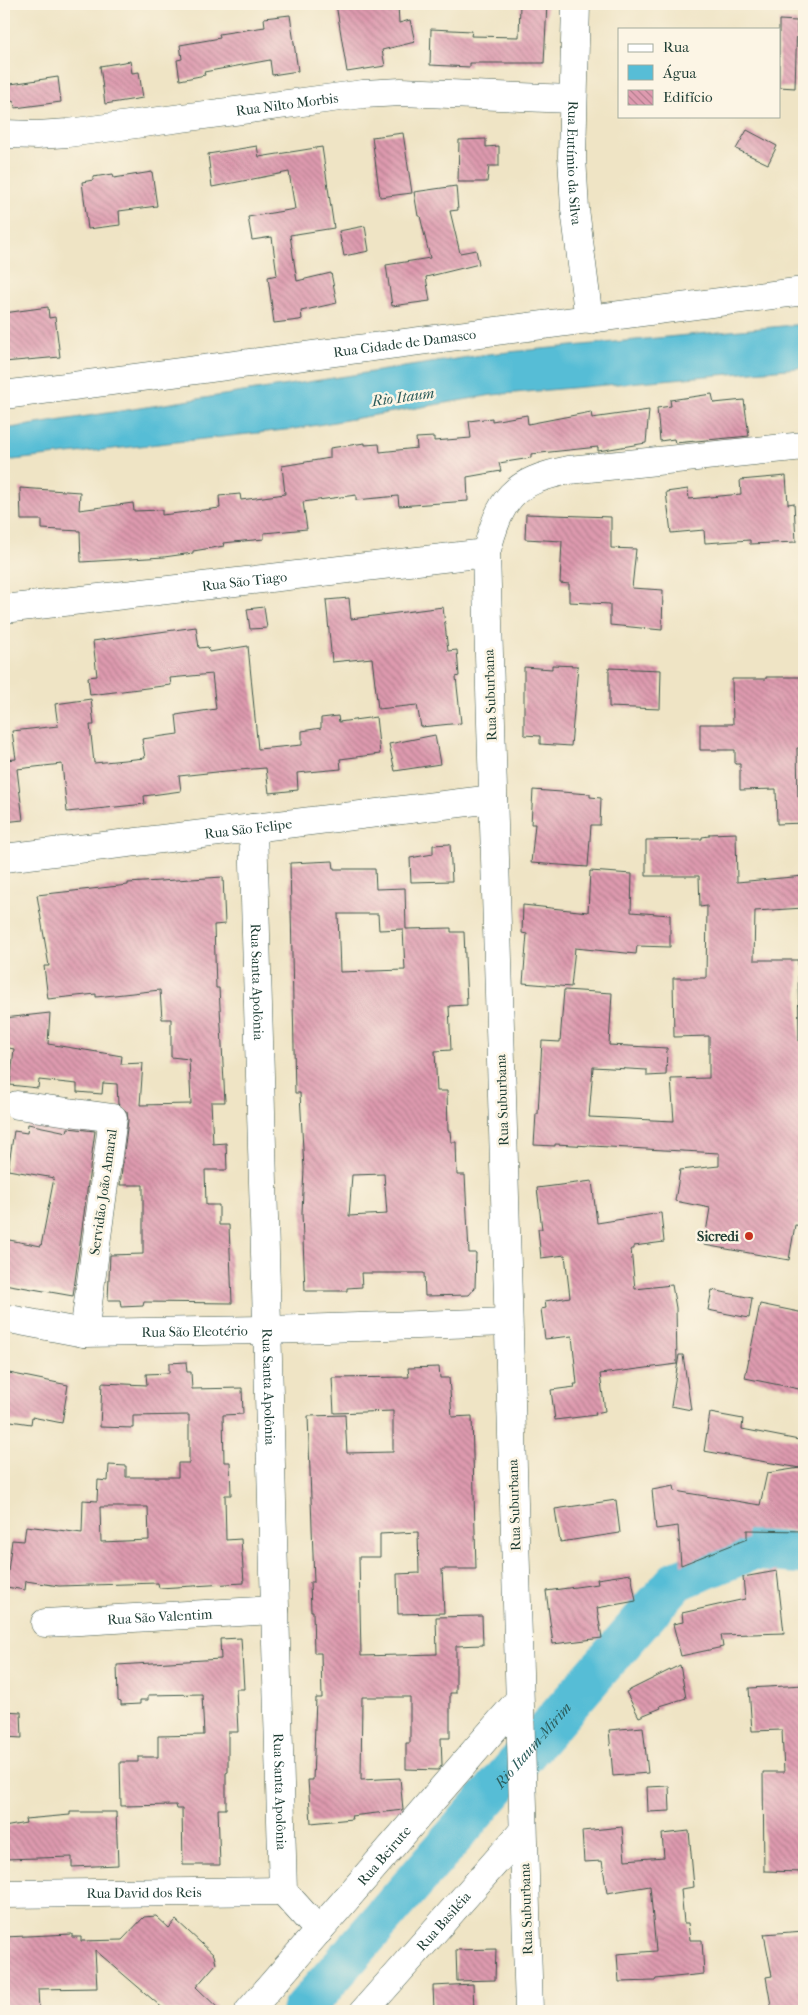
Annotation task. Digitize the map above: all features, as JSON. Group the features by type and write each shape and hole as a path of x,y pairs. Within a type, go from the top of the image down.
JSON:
{"street":[{"name":"Rua Eutímio da Silva","path":"576,4 571,99 574,209 589,320"},
{"name":"Rua Nilto Morbis","path":"4,134 37,135 68,133 363,94 401,92 571,99"},
{"name":"Rua Cidade de Damasco","path":"4,395 804,291"},
{"name":"Rua Suburbana","path":"529,2011 486,552 495,519 503,503 530,481 547,475 569,470 804,446"},
{"name":"Rua São Tiago","path":"4,609 486,552"},
{"name":"Rua São Felipe","path":"4,858 493,799"},
{"name":"Rua Santa Apolônia","path":"253,828 283,1891"},
{"name":"Servidão João Amaral","path":"16,1105 113,1118 84,1333"},
{"name":"Rua São Eleotério","path":"4,1318 84,1333 268,1330 508,1322"},
{"name":"Rua São Valentim","path":"45,1623 275,1610"},
{"name":"Rua Beirute","path":"249,2011 519,1700"},
{"name":"Rua Basiléia","path":"364,2011 523,1827"},
{"name":"Rua David dos Reis","path":"4,1894 283,1891"},
{"path":"283,1891 319,1931"}],"water":[{"name":"Rio Itaum","path":"804,324 804,366 798,368 492,395 294,429 4,461 4,429 488,354"}],"building":[{"path":"336,4 398,4 399,23 410,20 415,42 382,50 385,66 347,72"},
{"path":"520,4 547,4 544,63 470,63 470,67 430,65 431,29 472,31 471,36 519,37"},
{"path":"290,15 298,71 272,75 270,60 204,72 205,75 180,80 177,60 182,59 180,45 220,38 219,34 265,27 264,18"},
{"path":"779,20 797,21 795,88 780,87"},
{"path":"130,61 132,73 139,72 143,98 105,104 100,66"},
{"path":"58,77 61,102 15,108 14,102 4,98 4,85"},
{"path":"747,130 777,146 768,164 736,149"},
{"path":"403,133 412,193 380,197 372,137"},
{"path":"486,139 486,147 499,146 499,166 489,166 487,182 458,182 459,140"},
{"path":"257,146 259,157 322,147 334,228 290,235 297,281 331,273 337,303 301,311 302,319 299,320 274,323 268,277 277,275 272,237 252,240 248,217 295,209 289,172 212,187 208,154"},
{"path":"152,172 157,206 119,211 120,225 88,229 82,182 93,180 93,177 113,174 114,178"},
{"path":"456,186 458,210 450,211 460,253 476,250 479,264 426,277 430,301 392,306 386,265 430,258 420,216 418,216 414,192"},
{"path":"365,226 369,251 344,256 339,231"},
{"path":"48,307 49,318 55,317 60,357 4,362 4,313"},
{"path":"712,394 714,403 744,400 749,436 675,443 674,439 660,441 657,408 671,406 670,400"},
{"path":"649,410 646,443 598,451 598,447 531,454 531,458 499,463 501,471 467,477 468,501 399,506 398,496 356,500 356,495 303,502 307,529 264,533 264,539 223,543 224,546 193,551 193,553 164,557 81,562 80,531 42,529 42,520 21,520 20,488 80,492 79,510 133,503 134,511 162,510 162,515 220,508 219,496 240,494 241,500 285,494 282,466 330,458 330,448 365,443 365,445 379,444 380,452 417,448 416,438 434,437 434,441 471,438 469,421 492,418 492,421 527,415 528,424 591,412 592,418"},
{"path":"786,476 788,504 794,503 796,542 750,544 750,540 705,543 704,530 671,533 666,492 688,489 689,499 741,494 740,480"},
{"path":"526,514 611,517 611,548 636,549 632,588 663,590 662,630 610,625 610,604 569,602 569,584 560,583 562,541 525,539"},
{"path":"349,598 351,619 443,607 448,651 457,650 459,676 456,677 461,723 421,727 417,705 378,709 372,658 332,662 326,600"},
{"path":"264,607 267,628 250,629 247,609"},
{"path":"196,627 199,648 208,647 209,652 248,646 258,749 302,745 302,731 321,728 321,718 338,716 339,722 376,717 380,754 340,759 341,769 297,773 298,790 269,793 266,768 226,771 179,776 181,791 144,796 145,804 67,812 62,764 17,769 23,820 4,822 4,760 16,759 12,731 58,726 55,704 91,699 94,725 90,725 94,763 145,758 142,739 178,734 176,715 216,709 212,674 170,678 171,685 90,695 88,677 97,676 93,641"},
{"path":"552,665 578,666 571,746 540,744 540,736 524,735 524,667 552,669"},
{"path":"609,668 661,670 660,709 609,707"},
{"path":"766,677 801,677 802,748 797,748 798,797 804,796 804,823 777,824 776,789 740,790 740,764 735,764 735,750 700,750 700,724 733,724 732,679 766,679"},
{"path":"435,735 440,764 395,771 389,744"},
{"path":"533,790 590,794 590,797 601,798 600,825 591,825 588,867 531,863 535,824 531,824"},
{"path":"736,833 737,882 804,876 804,908 755,911 754,960 798,960 799,1041 804,1040 804,1175 799,1201 804,1202 804,1226 795,1225 789,1260 704,1245 710,1208 675,1201 680,1170 719,1166 719,1153 555,1144 555,1146 534,1145 536,1114 538,1114 542,1041 560,1042 564,990 612,993 609,1045 667,1048 666,1075 647,1076 647,1070 593,1067 589,1117 674,1121 671,1079 709,1078 709,1036 674,1037 673,978 706,978 707,906 700,907 699,876 646,876 646,840 702,839 702,837 709,836 709,834"},
{"path":"450,844 452,881 411,882 410,858 433,854 433,845"},
{"path":"333,861 334,869 375,869 376,889 405,888 406,929 451,928 451,932 464,932 467,1005 449,1006 451,1050 435,1051 437,1091 447,1091 448,1131 450,1131 451,1142 456,1142 457,1175 465,1175 469,1253 476,1253 475,1288 469,1295 425,1296 424,1273 361,1273 362,1287 347,1288 347,1291 305,1291 302,1213 304,1169 300,1093 295,1093 290,863","holes":["338,914 378,914 379,930 403,929 405,970 340,972","384,1174 387,1214 349,1216 352,1175"]},
{"path":"590,871 632,874 631,912 670,915 670,947 637,946 636,954 575,948 571,987 523,983 527,934 522,933 523,905 588,912"},
{"path":"223,877 225,924 214,925 216,988 219,988 225,1102 211,1102 213,1144 226,1143 227,1170 205,1170 206,1205 219,1205 219,1225 229,1225 232,1303 144,1302 143,1306 121,1307 120,1300 108,1300 110,1255 143,1254 143,1185 120,1185 128,1120 127,1112 118,1104 117,1084 103,1083 102,1094 77,1092 77,1084 39,1080 38,1088 10,1085 14,1049 4,1047 4,1018 50,1013 48,1044 122,1056 121,1064 143,1063 140,1105 191,1104 189,1059 171,1057 171,1019 162,1019 160,990 96,997 96,994 48,999 44,966 49,966 37,895 128,885 128,883"},
{"path":"28,1124 67,1132 68,1128 95,1131 73,1296 4,1284 4,1239 41,1246 54,1178 8,1170 14,1131 27,1133"},
{"path":"592,1181 597,1223 661,1213 664,1242 634,1246 634,1249 631,1249 635,1289 672,1285 676,1308 677,1364 600,1374 605,1411 595,1413 596,1415 555,1420 551,1390 575,1387 574,1384 577,1384 572,1336 545,1339 541,1309 546,1308 545,1301 570,1297 565,1255 541,1258 538,1229 542,1229 537,1188"},
{"path":"712,1290 752,1298 749,1318 708,1310"},
{"path":"760,1304 804,1313 804,1390 745,1378"},
{"path":"679,1355 683,1355 691,1410 671,1406"},
{"path":"186,1362 187,1372 191,1372 192,1389 242,1388 243,1414 223,1415 224,1462 230,1462 231,1495 225,1495 226,1540 241,1539 244,1583 159,1588 158,1583 59,1586 26,1581 25,1590 6,1587 12,1540 24,1541 26,1526 82,1533 83,1500 97,1501 98,1480 108,1481 109,1465 126,1466 126,1477 178,1477 178,1463 189,1463 189,1415 133,1416 133,1428 100,1427 102,1383 147,1385 146,1374 169,1373 169,1363","holes":["100,1507 148,1507 149,1540 101,1542"]},
{"path":"439,1367 440,1378 449,1378 452,1417 472,1416 476,1569 442,1569 444,1613 398,1614 397,1574 419,1573 418,1532 380,1534 380,1557 359,1557 361,1656 437,1654 436,1617 482,1616 483,1645 456,1646 456,1693 450,1693 450,1738 441,1738 442,1765 438,1770 406,1769 406,1743 410,1743 410,1697 362,1697 361,1780 400,1778 403,1810 351,1816 352,1819 311,1823 308,1780 313,1780 316,1698 322,1698 321,1653 314,1653 313,1611 311,1611 310,1582 314,1582 308,1416 345,1415 347,1453 393,1452 393,1411 334,1413 332,1378 409,1377 408,1368"},
{"path":"4,1372 68,1385 62,1423 32,1417 31,1424 4,1420"},
{"path":"710,1413 743,1419 742,1429 804,1441 804,1531 747,1530 747,1539 681,1565 678,1526 656,1529 652,1490 674,1486 675,1491 760,1505 767,1473 800,1468 704,1451"},
{"path":"616,1500 620,1533 560,1542 555,1509"},
{"path":"777,1571 784,1633 721,1635 723,1647 681,1656 673,1624 683,1622 682,1613 745,1599 743,1577"},
{"path":"631,1574 636,1601 597,1608 602,1638 553,1644 546,1591 598,1584 597,1579"},
{"path":"241,1638 244,1689 236,1689 238,1732 228,1732 226,1809 218,1809 220,1865 183,1865 182,1809 177,1809 176,1805 121,1806 120,1762 138,1762 138,1757 158,1757 158,1736 204,1735 202,1694 148,1695 148,1700 140,1700 140,1704 121,1705 121,1701 118,1700 117,1665 221,1659 220,1639"},
{"path":"680,1665 686,1698 660,1706 661,1708 639,1717 626,1692"},
{"path":"804,1685 804,1872 764,1871 763,1772 784,1772 782,1730 752,1731 749,1688"},
{"path":"4,1711 21,1712 22,1738 4,1737"},
{"path":"643,1727 648,1773 613,1776 609,1730"},
{"path":"669,1786 670,1811 648,1812 647,1787"},
{"path":"70,1812 116,1812 118,1865 72,1867 72,1857 4,1859 4,1827 26,1823 25,1819 70,1815"},
{"path":"622,1827 625,1860 664,1857 662,1834 689,1831 694,1887 681,1889 684,1923 688,1923 690,1940 702,1940 704,1974 656,1979 655,1981 619,1982 617,1954 656,1951 650,1886 607,1893 602,1861 584,1862 582,1831"},
{"path":"156,1916 169,1928 176,1920 214,1955 216,1964 196,1987 221,2011 166,2011 95,1950 97,1988 38,1989 39,2011 4,2011 4,1937 72,1934 72,1937 81,1937 81,1941 122,1940 144,1917"},
{"path":"804,1931 804,2010 772,2011 766,1977 772,1976 764,1934"},
{"path":"496,1949 495,1980 457,1981 456,1950"},
{"path":"473,1984 474,2011 434,2011 433,1986"}],"waterway":[{"name":"Rio Itaum-Mirim","path":"302,2011 676,1581 752,1550 804,1554"}],"place":[{"name":"Sicredi","path":"749,1236"}]}
